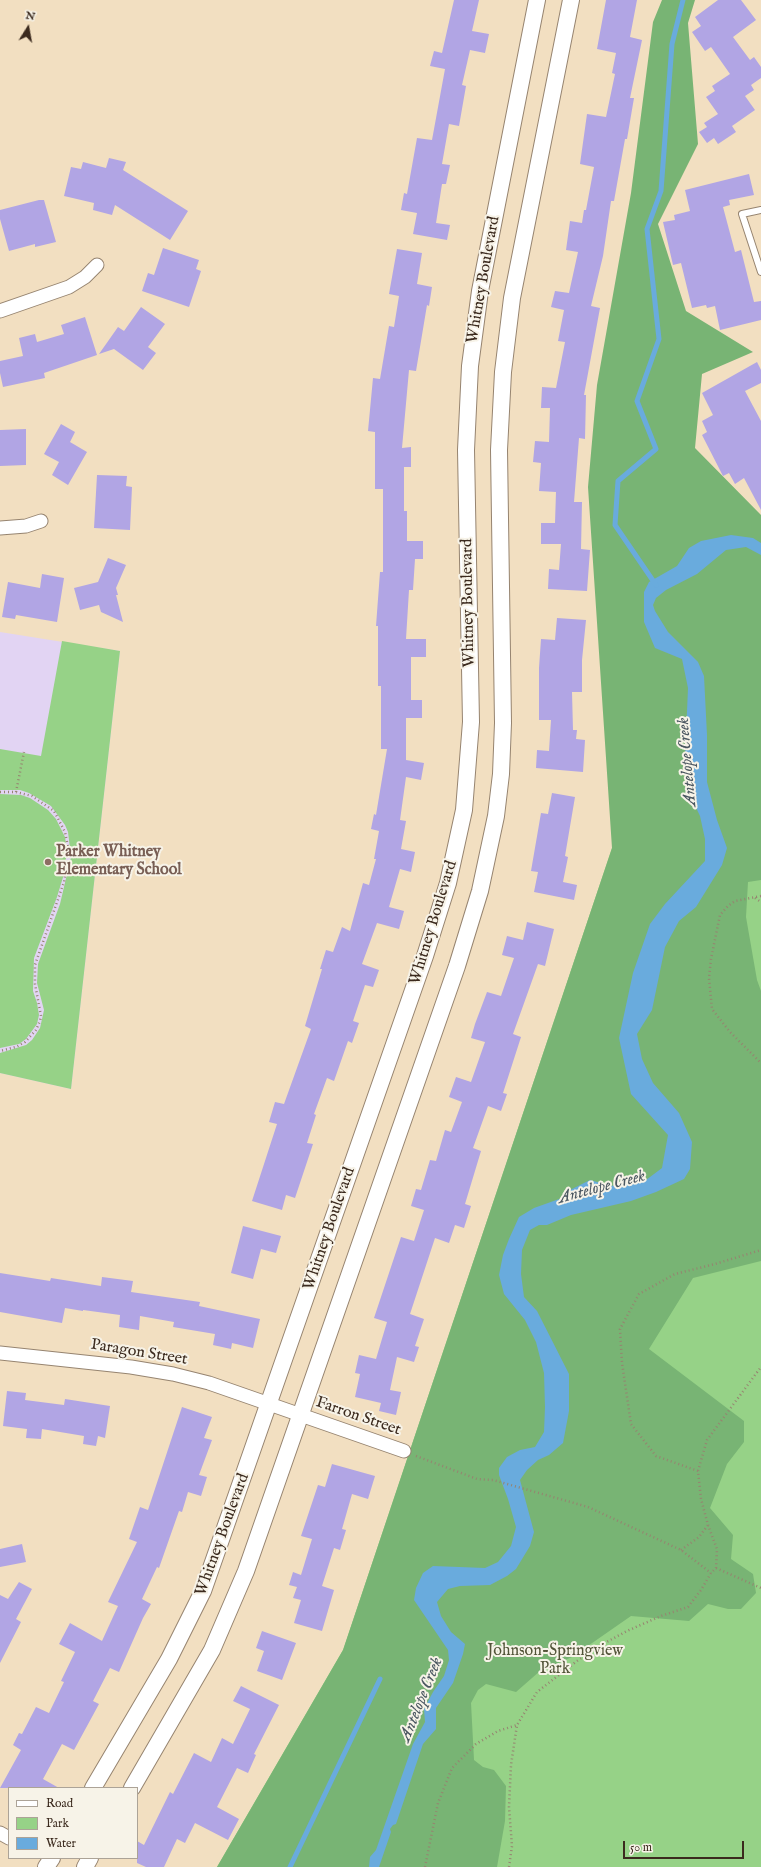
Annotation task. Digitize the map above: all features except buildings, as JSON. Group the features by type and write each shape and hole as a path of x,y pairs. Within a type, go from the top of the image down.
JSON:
{"street":[{"name":"Whitney Boulevard","path":"94,1787 165,1666 193,1613 215,1560 425,956 448,883 457,847 468,770 471,722 466,450 470,366 480,291 537,0"},
{"name":"Whitney Boulevard","path":"133,1787 200,1674 233,1605 301,1415 470,928 489,854 501,774 503,724 499,450 503,372 512,298 571,0"},
{"path":"0,311 69,287 86,277 97,265"},
{"path":"0,528 26,526 41,521"},
{"name":"Paragon Street","path":"0,1353 131,1367 173,1374 209,1383 301,1415"},
{"name":"Farron Street","path":"301,1415 404,1451"}],"lane":[{"path":"761,210 742,214 761,272"}],"path":[{"path":"16,792 24,752"},
{"path":"0,792 16,792 32,796 54,811 65,832 68,843 68,865 57,906 35,965 35,984 41,1016 40,1021 36,1030 25,1042 16,1047 0,1051"},
{"path":"761,896 735,901 720,915 711,959 709,978 712,1009 730,1032 761,1063"},
{"path":"755,898 761,902"},
{"path":"698,1471 656,1456 631,1424 622,1363 620,1329 639,1294 675,1274 716,1264 761,1250"},
{"path":"509,1867 512,1846 509,1807 511,1765 517,1725 537,1692 601,1645 648,1621 688,1607 702,1590 711,1573 716,1568 717,1549 708,1525 701,1499 698,1471 707,1440 761,1367"},
{"path":"404,1451 477,1479 493,1480 588,1507 681,1550 711,1573"},
{"path":"681,1550 699,1537 708,1525"},
{"path":"716,1568 761,1588"},
{"path":"425,1867 438,1803 452,1768 476,1744 498,1731 517,1725"}],"shaded area":[{"name":"Parker Whitney Elementary School","path":"0,632 120,651 71,1089 0,1073"}],"green space":[{"name":"Johnson-Springview Park","path":"662,0 695,0 688,23 698,144 658,224 686,311 753,352 702,374 695,448 761,515 761,880 748,882 746,917 757,980 761,991 761,1261 693,1278 649,1349 744,1421 744,1442 727,1464 710,1508 733,1535 731,1559 753,1574 756,1593 741,1609 728,1609 708,1604 689,1621 631,1616 572,1657 540,1671 516,1692 486,1684 478,1690 471,1703 474,1760 483,1767 494,1770 506,1786 505,1821 497,1867 217,1867 343,1650 612,848 588,487 597,385 631,193 653,22"},
{"name":"Johnson-Springview Park","path":"626,435 761,538 761,1867 217,1867 343,1650 612,848"},
{"path":"62,641 120,651 71,1089 0,1073 0,1053 26,1045 32,1040 40,1028 44,1010 37,983 38,964 60,904 71,857 68,832 65,825 51,806 29,793 20,790 0,790 0,749 41,756"},
{"path":"0,794 21,795 30,798 48,810 56,819 65,837 67,851 64,874 57,897 34,958 33,991 39,1015 37,1024 26,1039 19,1044 0,1048"}],"water":[{"name":"Antelope Creek","path":"731,535 753,538 761,543 761,555 746,547 726,550 697,574 666,590 656,598 653,605 668,632 698,662 704,676 707,735 707,782 717,820 727,848 722,865 696,907 679,921 665,947 652,1010 637,1034 642,1059 653,1083 679,1113 692,1142 690,1169 684,1179 656,1192 631,1201 571,1215 547,1225 539,1225 530,1230 522,1250 521,1274 524,1297 537,1311 569,1374 569,1411 563,1443 549,1455 538,1460 527,1470 520,1480 534,1532 530,1546 516,1569 507,1576 490,1585 460,1586 448,1589 437,1602 441,1616 451,1632 465,1644 463,1654 453,1683 436,1708 436,1729 423,1744 396,1824 390,1829 391,1832 379,1867 369,1867 370,1857 376,1850 413,1744 425,1722 424,1709 444,1676 449,1660 448,1650 414,1600 416,1588 423,1573 433,1566 485,1568 498,1562 511,1546 516,1527 499,1475 499,1468 507,1457 520,1450 535,1447 544,1432 544,1373 536,1342 525,1320 504,1294 499,1275 503,1255 509,1239 519,1217 534,1208 562,1198 572,1189 590,1180 611,1186 646,1180 662,1168 668,1135 631,1094 619,1038 633,973 650,924 665,904 705,861 705,839 700,816 687,789 685,758 688,688 682,659 655,648 644,622 644,592 649,582 677,566 689,548 701,541"}],"waterway":[{"path":"656,585 615,525 618,481 656,449 637,401 659,339 647,229 661,191 672,44 683,0"},
{"path":"290,1867 380,1679"}],"place":[{"name":"Parker Whitney Elementary School","path":"48,862"}]}
